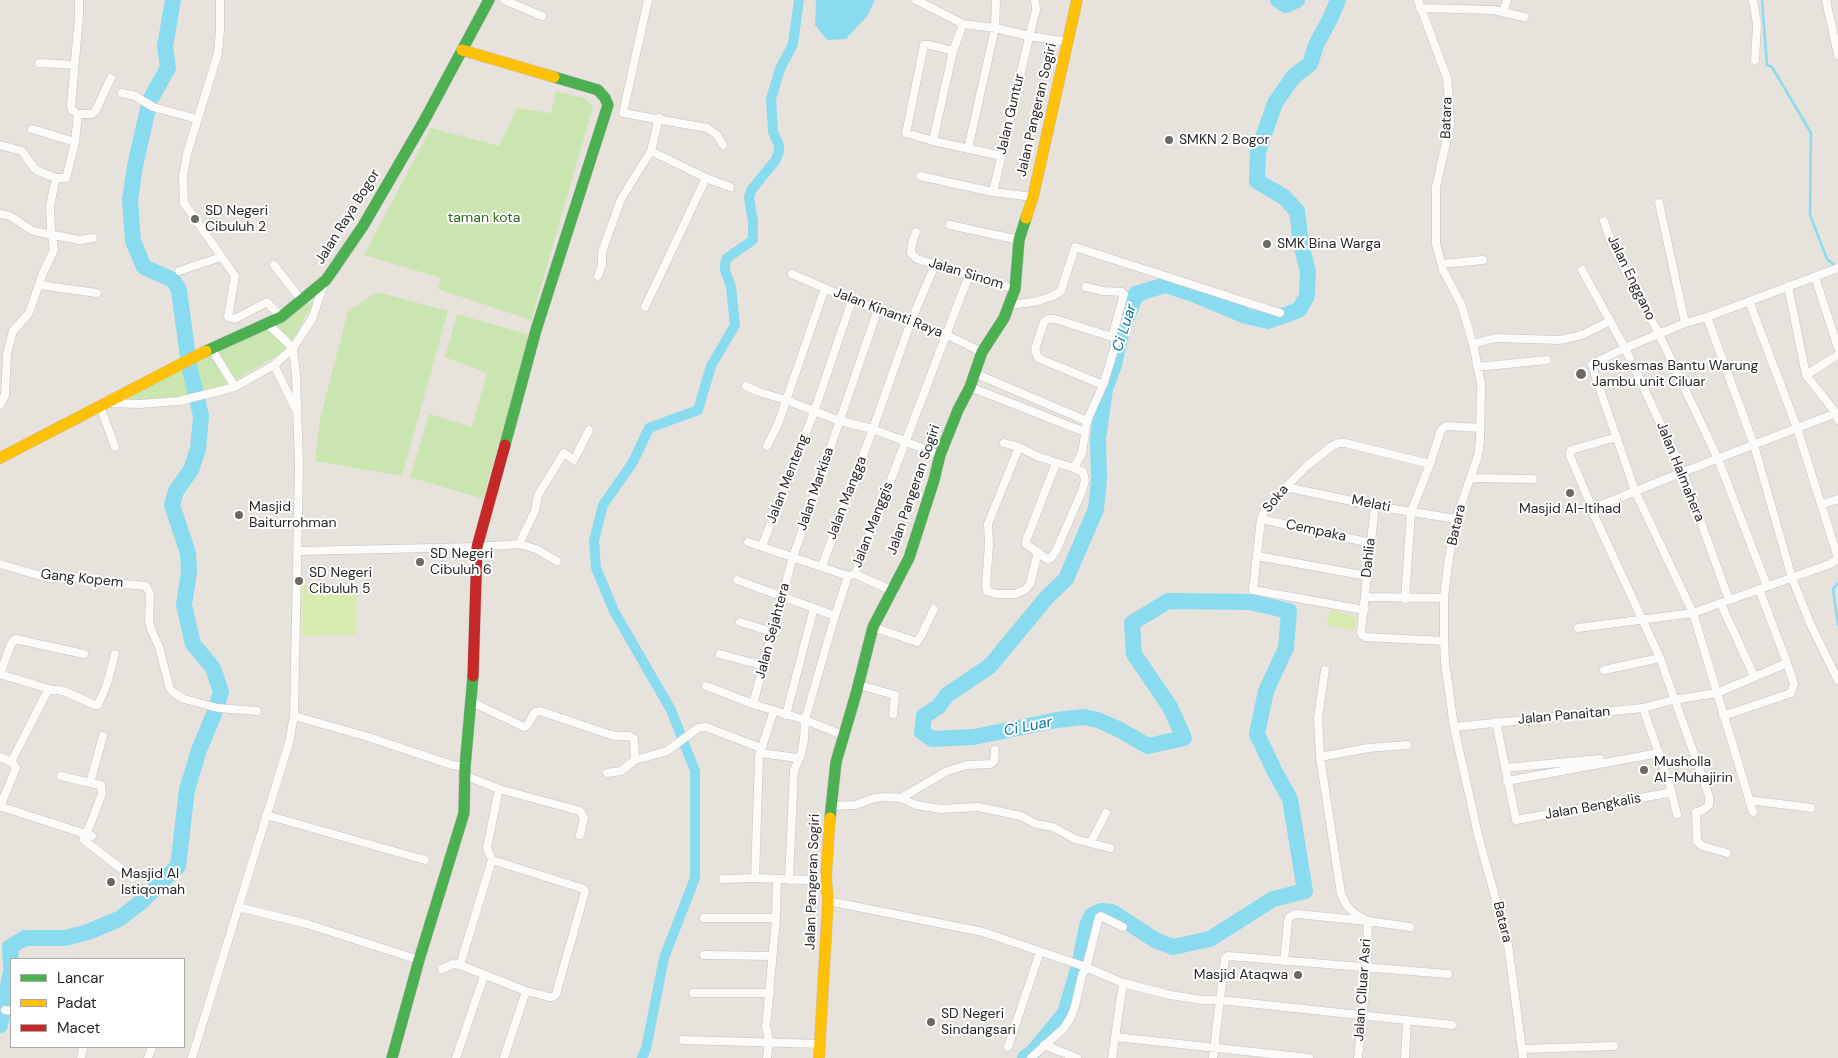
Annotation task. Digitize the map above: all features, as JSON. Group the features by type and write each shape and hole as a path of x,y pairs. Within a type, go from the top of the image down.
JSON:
{"main road":[{"name":"Jalan Raya Bogor","path":"0,458 208,350 281,317 326,280 362,226 424,121 489,0"},
{"name":"Jalan Pangeran Sogiri","path":"819,1058 828,901 826,877 833,780 843,734 859,685 873,627 912,551 940,455 970,386 982,352 1004,318 1015,289 1019,240 1032,197 1077,0"},
{"path":"392,1058 419,960 464,813 464,771 472,702 477,547 536,330 608,105 598,90 462,50"}],"street":[{"path":"79,0 72,110 78,114 92,114 95,112 110,78"},
{"path":"220,0 218,53 197,119 183,176 184,203 235,276 228,317 235,319 267,302 281,317"},
{"path":"504,0 542,16"},
{"path":"648,0 624,113 707,128 717,135 723,145"},
{"path":"916,0 963,24 1068,42"},
{"path":"968,148 994,28 996,0"},
{"name":"Jalan Guntur","path":"993,192 1036,10 1035,0"},
{"path":"1503,12 1507,0"},
{"path":"1754,0 1757,24 1755,60"},
{"path":"1826,0 1838,55"},
{"path":"1419,4 1493,10 1524,17"},
{"name":"Batara","path":"1419,4 1447,78 1450,125 1436,187 1436,244 1442,264 1461,304 1473,344 1481,384 1479,449 1456,519 1444,598 1444,641 1454,727 1478,839 1508,944 1523,1058"},
{"path":"933,141 952,51 963,24"},
{"path":"952,51 927,44 923,48 906,133 1002,156"},
{"path":"39,64 74,65"},
{"path":"122,93 150,105 197,119"},
{"path":"0,145 22,151 34,168 56,178 66,178 75,142 78,114"},
{"path":"598,276 602,265 602,252 621,199 652,152 659,118"},
{"path":"32,129 75,142"},
{"path":"652,152 706,178 730,187"},
{"path":"920,176 993,192 1032,197"},
{"path":"0,405 5,395 7,354 13,330 29,313 38,285 54,250 51,234 50,206 56,178"},
{"path":"645,307 706,178"},
{"path":"1659,203 1685,323"},
{"path":"0,214 10,216 33,231 79,240 93,238"},
{"name":"Jalan Enggano","path":"1604,221 1613,247 1659,334 1718,459 1767,586"},
{"path":"950,225 1019,240"},
{"name":"Jalan Sinom","path":"916,232 912,242 911,253 917,259 1015,289"},
{"path":"1009,305 1034,302 1053,296 1061,291 1075,247 1280,313"},
{"path":"179,271 221,257"},
{"path":"1442,264 1483,260"},
{"name":"Jalan Mangga","path":"822,566 911,321 935,264"},
{"path":"274,265 302,301"},
{"path":"1753,812 1693,613 1635,491 1592,364 1685,323 1836,269"},
{"name":"Jalan Halmahera","path":"1582,270 1625,348 1684,472 1729,600"},
{"name":"Jalan Kinanti Raya","path":"792,274 852,300 945,334 982,352"},
{"name":"Jalan Manggis","path":"790,880 794,770 804,739 805,720 836,616 851,575 906,442 945,334 969,275"},
{"path":"1815,277 1838,348"},
{"path":"115,447 103,404 179,401 234,387 274,366 293,348 312,319 326,280"},
{"path":"38,285 97,293"},
{"path":"1593,510 1635,491 1797,428 1837,417 1806,375 1788,286"},
{"path":"1086,287 1124,294 1112,337"},
{"path":"767,446 778,424 824,288"},
{"name":"Jalan Menteng","path":"762,546 814,412 852,300"},
{"path":"1578,628 1693,613 1830,564 1838,558 1797,428 1749,301"},
{"name":"Jalan Markisa","path":"793,557 878,309"},
{"path":"1706,317 1754,445 1792,578 1810,622 1838,680"},
{"path":"1074,468 1082,453 1087,421 1104,385 1116,341 1112,337 1055,319 1049,319 1044,322 1035,349 1038,358 1104,385"},
{"path":"1473,344 1494,338 1560,340 1582,335 1610,321"},
{"path":"192,1058 289,743 294,716 300,464 293,348 267,323"},
{"path":"208,350 234,387"},
{"path":"1806,375 1838,355"},
{"path":"1477,367 1548,360"},
{"path":"274,366 297,412"},
{"path":"974,374 1087,421"},
{"path":"746,386 840,421 873,429 940,455"},
{"path":"970,386 1085,432"},
{"path":"1405,599 1411,512 1442,428 1446,426 1480,428"},
{"path":"519,544 535,511 538,495 564,453 574,460 589,430"},
{"path":"1616,437 1571,450 1570,456 1594,515 1660,658 1709,796 1709,805 1703,810 1696,812 1697,841 1702,846 1727,853"},
{"path":"1004,443 1083,472 1085,480 1064,532 1051,558 1047,559 1026,544 1026,541 1056,463"},
{"name":"Soka","path":"1364,610 1253,590 1261,519 1264,512 1308,465 1332,446 1339,443 1430,464"},
{"path":"1019,447 988,524 987,591 996,594 1015,594 1025,590 1030,584 1038,552"},
{"path":"1471,478 1533,479"},
{"name":"Melati","path":"1286,487 1375,506 1456,519"},
{"path":"1821,505 1838,498"},
{"name":"Dahlia","path":"1375,506 1361,632 1365,637 1444,641"},
{"name":"Cempaka","path":"1261,519 1370,543"},
{"path":"748,542 851,575 893,591"},
{"path":"299,551 477,547 519,544 536,549 557,561"},
{"path":"1257,556 1367,576"},
{"name":"Jalan Sejahtera","path":"753,704 793,557"},
{"name":"Gang Kopem","path":"0,564 48,578 83,577 102,582 146,586 150,594 151,629 159,647 170,689 184,699 205,705 256,711"},
{"path":"737,580 836,616"},
{"path":"1724,716 1790,693 1794,684 1759,589"},
{"path":"1365,597 1444,598"},
{"path":"1721,604 1754,676"},
{"path":"786,715 814,608"},
{"path":"873,627 917,642 934,608"},
{"path":"740,622 772,632"},
{"path":"84,654 15,639 11,644 0,674 49,689 66,692 98,705 107,684 115,654"},
{"path":"720,654 764,666"},
{"path":"1604,670 1660,658"},
{"name":"Jalan Panaitan","path":"1454,727 1644,708 1674,700 1717,693 1787,663"},
{"path":"1325,670 1318,718 1320,757 1341,894 1343,900 1355,914 1368,922"},
{"path":"859,685 894,694 893,714"},
{"path":"706,686 843,734"},
{"path":"11,762 49,689"},
{"path":"472,702 524,727 527,726 535,712 540,711 615,736 629,736 634,739 635,760"},
{"path":"1644,708 1677,814"},
{"path":"755,878 760,751 774,710"},
{"path":"294,716 365,736 452,765 499,788 580,811 584,818 580,835"},
{"path":"1496,722 1507,781 1659,753"},
{"path":"607,773 621,771 635,760 667,752 698,728 706,727 760,751 798,758"},
{"path":"90,783 103,736"},
{"path":"1320,757 1368,748 1407,745"},
{"path":"901,798 947,771 967,765 992,764 995,750"},
{"path":"0,757 15,765 2,807 87,835"},
{"path":"1505,768 1613,758 1622,760"},
{"path":"61,776 101,785 102,794 84,840 133,878"},
{"name":"Jalan Bengkalis","path":"1507,781 1514,819 1518,820 1668,793 1671,790"},
{"path":"460,965 492,860 486,848 499,788"},
{"path":"832,806 855,805 875,798 901,798 916,805 941,809 978,807 1021,816 1036,824 1058,829 1075,839 1110,848"},
{"path":"1749,800 1811,808"},
{"path":"1091,842 1106,812"},
{"path":"266,815 425,860"},
{"path":"442,969 453,964 460,965 526,991 549,997 553,997 556,994 585,892 584,889 492,860"},
{"path":"723,879 790,880 826,877"},
{"path":"767,1058 769,1041 766,1027 776,918 777,879"},
{"path":"828,901 983,932 1062,959 1123,983 1170,995 1202,1000 1220,1000 1452,1025"},
{"path":"238,907 308,924 419,960"},
{"path":"1284,961 1289,917 1297,914 1410,928"},
{"path":"1031,1058 1064,1028 1071,1017 1083,967 1099,917 1101,916 1123,927"},
{"path":"704,918 776,918"},
{"name":"Jalan CIluar Asri","path":"1358,1058 1367,966 1368,922"},
{"path":"1008,1047 1040,952"},
{"path":"704,954 772,956"},
{"path":"1214,1058 1225,958 1228,956 1448,974"},
{"path":"456,1058 484,976"},
{"path":"1112,1058 1123,983"},
{"path":"504,1058 526,991"},
{"path":"693,993 770,993"},
{"path":"1405,1058 1407,1021"},
{"path":"1115,1037 1309,1058"},
{"path":"683,1040 769,1041 820,1044"},
{"path":"1044,1045 1077,1058"},
{"path":"1522,1049 1614,1046"}],"green space":[{"name":"taman kota","path":"556,91 584,98 593,107 531,320 438,289 441,278 364,255 431,128 499,146 517,108 551,113"},
{"path":"377,292 448,311 402,476 315,461 320,419 348,311"},
{"path":"314,301 288,349 223,387 168,400 111,402"},
{"path":"457,314 530,335 483,499 410,477 429,414 472,427 487,373 445,357"},
{"path":"355,584 356,635 302,636 302,585"},
{"path":"1330,610 1357,617 1354,631 1326,624"}],"water":[{"path":"816,0 875,0 868,15 846,39 827,40 815,25"}],"waterway":[{"path":"11,958 10,947 25,938 65,938 88,932 119,919 140,903 178,866 187,790 199,750 221,692 213,668 193,644 184,605 189,572 188,553 172,505 176,491 191,470 198,449 201,416 189,365 179,290 173,280 144,267 133,241 130,200 135,166 150,100 168,68 165,46 173,0"},
{"path":"642,1058 646,1049 664,958 695,878 695,771 671,710 614,611 596,568 594,541 603,505 633,462 649,428 698,410 711,366 735,325 731,287 725,270 725,264 727,258 753,240 753,222 749,197 752,189 775,161 779,152 779,145 773,132 771,99 780,69 793,44 799,0"},
{"name":"Ci Luar","path":"1278,0 1286,5 1297,0"},
{"name":"Ci Luar","path":"1025,1058 1033,1052 1065,1013 1079,966 1087,926 1092,915 1101,911 1112,912 1155,940 1173,947 1210,939 1273,899 1305,891 1290,799 1257,734 1266,691 1286,648 1289,611 1250,602 1168,601 1132,623 1134,654 1170,707 1184,738 1148,746 1118,729 1098,720 1084,717 1057,720 974,737 932,739 922,732 924,716 938,707 947,695 990,666 1047,597 1066,579 1096,509 1099,479 1098,439 1105,389 1114,365 1122,330 1136,294 1165,285 1196,295 1246,316 1268,321 1299,310 1307,296 1308,272 1301,244 1297,211 1284,197 1257,181 1258,152 1275,103 1294,76 1310,64 1316,45 1338,0"},
{"path":"1762,0 1767,65 1772,67 1811,133 1810,215 1827,259 1837,267"},
{"path":"1838,583 1833,589 1838,625"},
{"path":"0,1025 10,977"}],"traffic: fast":[{"path":"206,351 281,317 326,280 363,226 424,121 489,0"},
{"path":"505,445 536,330 608,105 598,90 554,77"},
{"path":"830,818 836,762 873,627 909,558 940,455 958,410 970,387 982,352 1004,318 1015,289 1019,240 1026,218"},
{"path":"392,1058 419,960 464,813 465,767 473,676"}],"traffic: slow":[{"path":"1026,218 1033,197 1077,0"},
{"path":"462,50 554,77"},
{"path":"0,458 206,351"},
{"path":"819,1058 828,901 826,877 830,818"}],"traffic: jam":[{"path":"473,676 477,547 505,445"}],"place":[{"name":"SMKN 2 Bogor","path":"1169,140"},
{"name":"SD Negeri Cibuluh 2","path":"195,219"},
{"name":"SMK Bina Warga","path":"1267,244"},
{"name":"Puskesmas Bantu Warung Jambu unit Ciluar","path":"1581,374"},
{"name":"Masjid Al-Itihad","path":"1570,493"},
{"name":"Masjid Baiturrohman","path":"239,515"},
{"name":"SD Negeri Cibuluh 6","path":"420,562"},
{"name":"SD Negeri Cibuluh 5","path":"299,581"},
{"name":"Musholla Al-Muhajirin","path":"1644,770"},
{"name":"Masjid Al Istiqomah","path":"111,882"},
{"name":"Masjid Ataqwa","path":"1298,975"},
{"name":"SD Negeri Sindangsari","path":"931,1022"}]}
